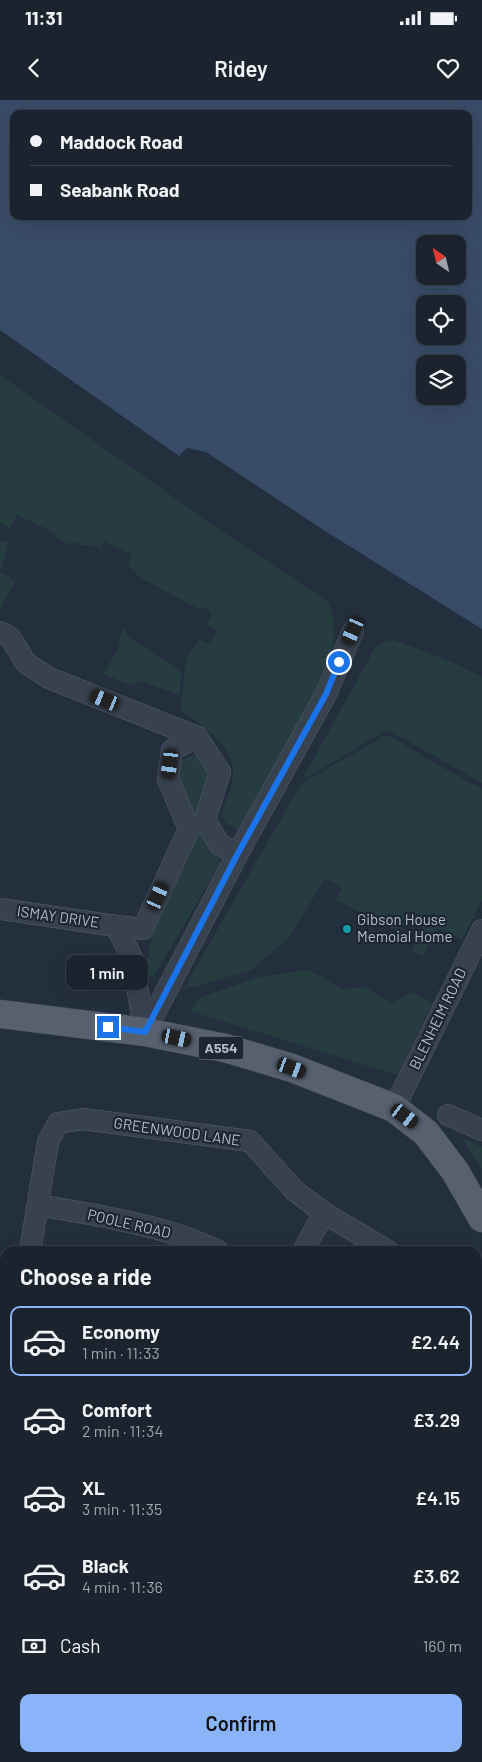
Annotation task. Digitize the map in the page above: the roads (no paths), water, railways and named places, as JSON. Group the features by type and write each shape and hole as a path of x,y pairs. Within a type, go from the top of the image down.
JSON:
{"main road":[{"name":"A554","path":"0,1014 145,1032 225,1048 292,1068 394,1108 426,1132 455,1171 482,1218"}],"street":[{"path":"145,1032 237,855 326,694 353,631"},
{"path":"0,632 10,637 26,664 49,678 197,737 220,772 205,820 219,844 237,855"},
{"name":"ISMAY DRIVE","path":"0,909 143,929 189,829 168,779 172,750 197,737"},
{"path":"116,926 132,958 145,1032"},
{"name":"BLENHEIM ROAD","path":"394,1108 482,930"},
{"path":"448,1115 482,1130"},
{"name":"GREENWOOD LANE","path":"31,1246 48,1142 58,1123 83,1119 250,1141 295,1191 324,1213 380,1246"},
{"name":"POOLE ROAD","path":"38,1205 116,1219 195,1240 208,1246"},
{"path":"306,1246 324,1213"}],"water":[{"path":"0,100 482,100 482,629 322,529 206,452 187,448 179,456 0,330"}],"place":[{"name":"Gibson House Memoial Home","path":"347,929"}]}
